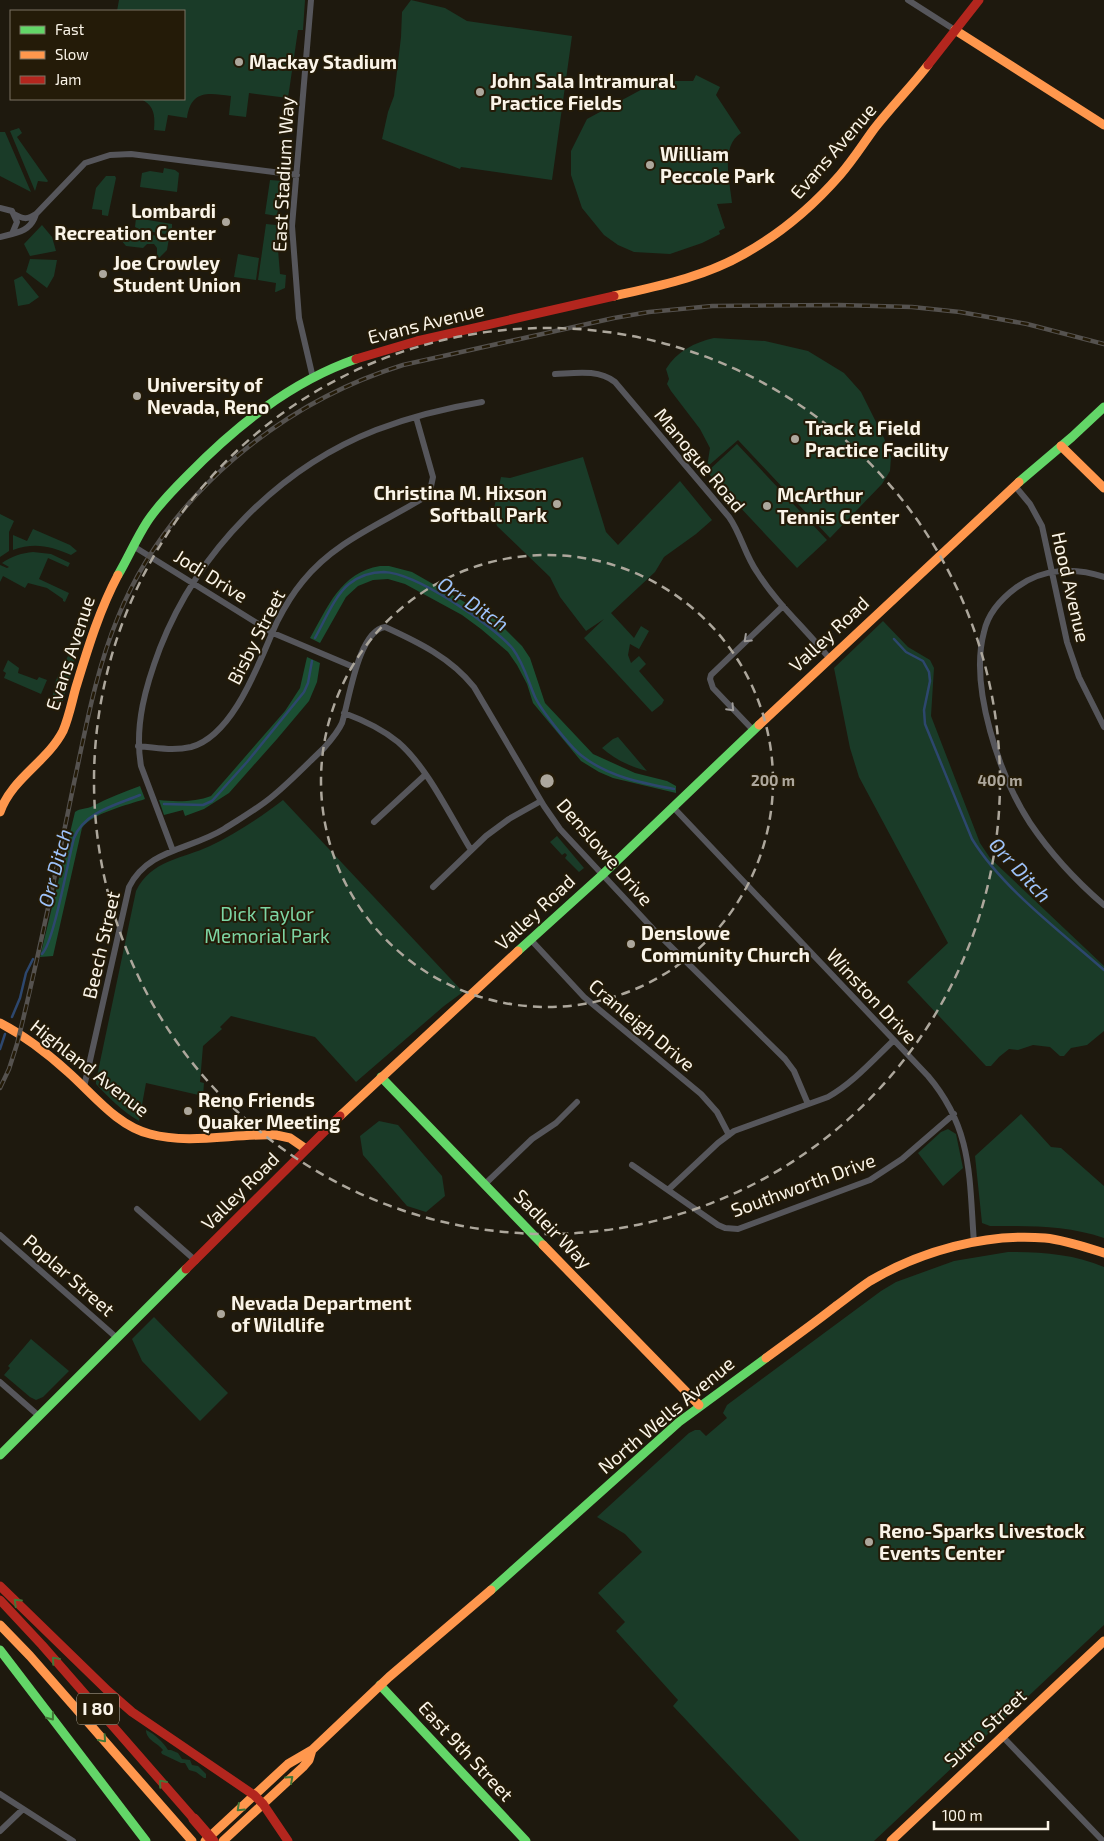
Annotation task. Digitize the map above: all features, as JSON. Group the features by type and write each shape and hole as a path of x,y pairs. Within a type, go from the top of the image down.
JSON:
{"main road":[{"name":"Evans Avenue","path":"0,812 7,794 50,750 60,736 68,716 95,625 106,598 147,522 160,504 243,424 266,406 313,378 351,361 390,348 669,284 708,271 743,255 779,232 821,196 979,0"},
{"path":"955,30 1104,125"},
{"name":"Valley Road","path":"0,1454 306,1149 381,1077 602,875 829,658 1015,486 1104,407"},
{"path":"1061,446 1104,488"},
{"name":"Highland Avenue","path":"0,1024 36,1043 125,1122 148,1134 181,1138 275,1135 290,1138 306,1149"},
{"name":"Sadleir Way","path":"381,1077 700,1405"},
{"name":"North Wells Avenue","path":"205,1841 296,1758 312,1750 380,1685 514,1571 679,1422 869,1282 896,1267 926,1254 974,1243 1010,1239 1044,1239 1074,1244 1104,1253"},
{"path":"0,1586 132,1712 254,1795 263,1804 288,1841"},
{"name":"I 80","path":"0,1600 42,1645 213,1841"},
{"name":"I 80","path":"0,1625 30,1656 192,1841"},
{"name":"Sutro Street","path":"891,1841 1104,1641"},
{"path":"0,1650 146,1841"},
{"name":"East 9th Street","path":"380,1685 526,1841"},
{"name":"North Wells Avenue","path":"223,1841 303,1767 309,1760 312,1750"}],"street":[{"name":"East Stadium Way","path":"311,0 292,226 296,296 313,378"},
{"path":"908,0 955,30"},
{"path":"0,208 8,209 22,219 29,219 85,163 110,155 131,154 297,175"},
{"path":"12,234 17,222 14,214"},
{"path":"0,237 27,229 33,223 36,214"},
{"name":"Manogue Road","path":"555,374 595,373 615,382 729,517 757,573 829,658"},
{"path":"173,851 141,766 138,746 140,715 152,668 176,613 193,582 244,518 304,468 360,437 391,424 482,402"},
{"name":"Bisby Street","path":"138,746 180,749 203,742 213,735 244,694 293,594 304,579 332,553 361,533 425,497 430,491 433,477 416,417"},
{"name":"Hood Avenue","path":"1015,486 1030,504 1042,526 1071,654 1090,700 1104,727"},
{"name":"Jodi Drive","path":"133,546 273,633 356,668"},
{"path":"1104,578 1092,573 1073,570 1052,572 1032,579 1014,589 1004,598 989,619 981,643 980,672 987,720 996,750 1009,782 1030,822 1067,870 1104,905"},
{"path":"753,730 713,688 710,675 783,606"},
{"name":"Denslowe Drive","path":"380,628 385,627 426,647 448,661 466,676 541,801 560,829 655,931 785,1059 794,1071 808,1104"},
{"name":"Beech Street","path":"84,1087 129,887 140,869 150,861 212,836 272,797 332,739 342,723 356,668 370,638 380,628"},
{"path":"344,713 371,725 396,741 415,760 471,850"},
{"path":"374,822 425,775"},
{"path":"433,887 498,827 541,801"},
{"name":"Winston Drive","path":"673,807 936,1086 954,1114 966,1150 974,1243"},
{"name":"Cranleigh Drive","path":"530,940 584,997 706,1099 717,1112 729,1134"},
{"path":"668,1190 729,1134 828,1097 845,1086 894,1040"},
{"path":"485,1184 532,1139 556,1123 577,1102"},
{"name":"Southworth Drive","path":"632,1165 718,1225 724,1228 738,1229 870,1180 902,1160 954,1114"},
{"path":"137,1209 196,1260"},
{"name":"Poplar Street","path":"0,1235 117,1338"},
{"path":"0,1382 39,1416"},
{"path":"1002,1736 1103,1841"},
{"path":"0,1794 73,1841"},
{"path":"0,1832 23,1809"}],"green space":[{"name":"Mackay Stadium","path":"119,0 305,0 303,30 298,30 288,98 249,93 246,117 229,115 231,96 202,95 192,102 187,118 168,115 165,131 154,130 152,108 143,100 185,100 185,10 117,10"},
{"name":"John Sala Intramural Practice Fields","path":"411,0 445,8 467,21 572,36 552,180 461,167 460,169 382,139 394,96 402,12"},
{"name":"William Peccole Park","path":"696,75 720,87 716,95 741,133 730,146 728,155 728,175 732,203 717,204 725,228 719,231 720,234 702,243 670,254 634,252 618,245 604,235 582,208 571,175 571,151 587,119 648,86 648,81 693,81"},
{"path":"19,128 22,133 17,137 48,181 38,181 35,191 10,131"},
{"path":"0,132 5,132 31,192 0,176"},
{"path":"164,168 175,170 179,173 177,192 140,187 142,173 150,171 163,173"},
{"path":"106,176 115,176 116,178 108,216 102,215 102,210 92,209 96,188"},
{"path":"270,180 282,181 277,216 265,214"},
{"path":"136,218 172,224 172,228 165,234 141,230 135,227"},
{"path":"266,224 276,225 280,274 286,275 285,288 276,292 276,283 258,280"},
{"path":"42,225 52,237 56,251 30,256 24,244"},
{"path":"124,231 134,232 134,235 140,237 141,233 169,238 167,250 159,258 154,244 147,244 143,248 126,246 121,240"},
{"path":"238,254 259,258 256,280 234,277"},
{"path":"30,259 57,260 54,276 47,288 26,272"},
{"path":"22,276 39,297 29,304 18,306 14,280"},
{"name":"Track & Field Practice Facility","path":"714,338 765,341 808,351 844,373 861,392 884,438 891,457 890,471 882,484 830,538 738,440 707,467 710,448 700,429 667,384 669,379 666,369 675,358 687,349 700,342"},
{"name":"McArthur Tennis Center","path":"737,444 827,540 797,568 707,472"},
{"path":"583,457 606,532 618,545 680,481 712,520 664,557 655,572 611,613 634,638 641,626 649,631 639,649 630,644 628,655 631,663 639,656 646,664 639,671 664,700 652,712 584,638 604,619 586,631 560,597 550,577 497,526 493,513 501,477 510,478"},
{"path":"0,514 14,521 9,532 9,551 0,557"},
{"path":"33,529 70,545 77,551 71,555 42,546 28,546 13,550 13,535 27,541"},
{"path":"33,552 51,554 70,563 68,567 48,558 39,579 69,593 65,602 47,588 28,583 25,588 3,576 0,582 0,565 9,567 2,563 17,555"},
{"path":"380,566 389,566 412,572 496,620 522,646 530,658 545,703 593,754 635,773 667,781 676,786 676,793 613,778 581,761 533,703 527,684 508,652 462,615 405,584 388,579 373,580 358,586 346,597 320,643 310,638 330,603 345,584 366,570"},
{"path":"883,621 908,647 930,660 934,668 931,716 980,843 990,858 1104,966 1104,1031 1087,1045 1071,1048 1064,1056 1060,1056 1050,1047 1033,1045 1018,1050 1009,1049 991,1066 986,1066 907,982 948,943 859,777 850,748 834,668"},
{"path":"68,656 75,659 62,704 52,699 56,680"},
{"path":"307,657 320,663 317,682 309,701 229,793 204,809 185,816 183,810 164,815 159,800 185,801 211,796 285,711 300,688"},
{"path":"8,660 19,668 18,673 37,680 39,677 47,680 41,694 4,678 6,673 3,671"},
{"path":"618,737 647,771 623,762 602,748"},
{"path":"140,786 145,799 102,814 82,828 53,956 40,957 75,812"},
{"name":"Dick Taylor Memorial Park","path":"283,800 463,992 444,1006 356,1082 315,1037 231,1016 220,1027 222,1029 203,1046 200,1082 204,1083 203,1096 146,1083 139,1121 122,1109 96,1084 136,891 142,881 159,867 210,846 248,825"},
{"path":"557,836 584,868 579,872 565,858 567,855 565,853 562,855 550,842"},
{"path":"1021,1114 1051,1147 1061,1148 1104,1186 1104,1238 1062,1228 990,1226 982,1223 975,1156"},
{"path":"379,1121 398,1125 442,1176 445,1196 426,1212 407,1206 363,1155 360,1136"},
{"path":"948,1129 956,1134 963,1168 943,1186 918,1153 941,1132"},
{"name":"Reno-Sparks Livestock Events Center","path":"1008,1252 1057,1255 1081,1259 1104,1267 1104,1625 874,1841 800,1841 673,1706 678,1700 616,1631 625,1622 598,1593 642,1552 625,1534 597,1517 689,1433 700,1430 706,1436 727,1418 723,1413 727,1405 881,1291 896,1282 954,1261"},
{"path":"154,1317 228,1393 200,1421 142,1361 132,1339"},
{"path":"31,1339 69,1371 43,1397 36,1400 4,1375 10,1368 8,1366"},
{"path":"146,1730 159,1739 168,1750 178,1753 182,1759 190,1760 192,1765 198,1766 206,1774 206,1778 189,1770 185,1763 162,1754 163,1750 150,1739"}],"waterway":[{"name":"Orr Ditch","path":"315,638 339,595 349,584 357,579 370,574 384,572 415,581 434,590 472,614 513,649 523,667 538,703 577,752 592,763 615,774 674,789"},
{"name":"Orr Ditch","path":"894,639 906,652 923,661 929,672 930,681 924,710 925,724 972,839 984,857 1015,892 1104,970"},
{"name":"Orr Ditch","path":"164,804 203,805 212,801 247,762 304,692 308,683 312,661"},
{"name":"Orr Ditch","path":"42,954 51,934 74,838 79,829 93,816 111,806 140,795"},
{"name":"Orr Ditch","path":"12,1017 20,998 26,973 33,959"},
{"name":"Orr Ditch","path":"0,1049 5,1034"}],"railway":[{"path":"0,1088 9,1069 17,1044 40,946 92,699 110,637 118,617 139,573 166,532 197,494 233,460 272,430 313,403 357,382 403,365 614,318 649,312 712,306 839,305 912,307 960,312 1027,324 1104,344"}],"traffic: fast":[{"path":"118,575 143,528 156,510 182,481 224,440 286,393 308,380 356,359"},
{"path":"1019,482 1104,407"},
{"path":"518,951 602,875 759,725"},
{"path":"381,1077 543,1245"},
{"path":"0,1455 186,1269"},
{"path":"491,1590 679,1422 766,1358"},
{"path":"0,1650 146,1841"},
{"path":"380,1685 526,1841"}],"traffic: slow":[{"path":"955,30 1104,125"},
{"path":"614,296 680,280 713,269 744,254 783,228 819,198 840,175 874,129 928,65"},
{"path":"1061,446 1104,488"},
{"path":"759,725 1019,482"},
{"path":"0,812 5,800 13,789 48,752 63,731 94,630 118,575"},
{"path":"340,1116 518,951"},
{"path":"0,1023 18,1033 44,1052 116,1117 138,1130 181,1139 276,1135 290,1138 306,1149"},
{"path":"766,1358 870,1281 910,1261 954,1246 1000,1238 1045,1238 1060,1240 1104,1253"},
{"path":"543,1245 699,1405"},
{"path":"205,1841 288,1764 312,1750 389,1677 491,1590"},
{"path":"0,1625 30,1656 192,1841"},
{"path":"891,1841 1104,1641"},
{"path":"223,1841 303,1767 309,1760 312,1750"}],"traffic: jam":[{"path":"928,65 979,0"},
{"path":"356,359 417,341 614,296"},
{"path":"186,1269 340,1116"},
{"path":"0,1586 132,1712 254,1795 263,1804 288,1841"},
{"path":"0,1600 42,1645 194,1819"},
{"path":"194,1819 213,1841"}],"place":[{"name":"Mackay Stadium","path":"239,62"},
{"name":"John Sala Intramural Practice Fields","path":"480,92"},
{"name":"William Peccole Park","path":"650,165"},
{"name":"Lombardi Recreation Center","path":"226,222"},
{"name":"Joe Crowley Student Union","path":"103,274"},
{"name":"University of Nevada, Reno","path":"137,396"},
{"name":"Track & Field Practice Facility","path":"795,439"},
{"name":"Christina M. Hixson Softball Park","path":"557,504"},
{"name":"McArthur Tennis Center","path":"767,506"},
{"name":"Denslowe Community Church","path":"631,944"},
{"name":"Reno Friends Quaker Meeting","path":"188,1111"},
{"name":"Nevada Department of Wildlife","path":"221,1314"},
{"name":"Reno-Sparks Livestock Events Center","path":"869,1542"}]}
